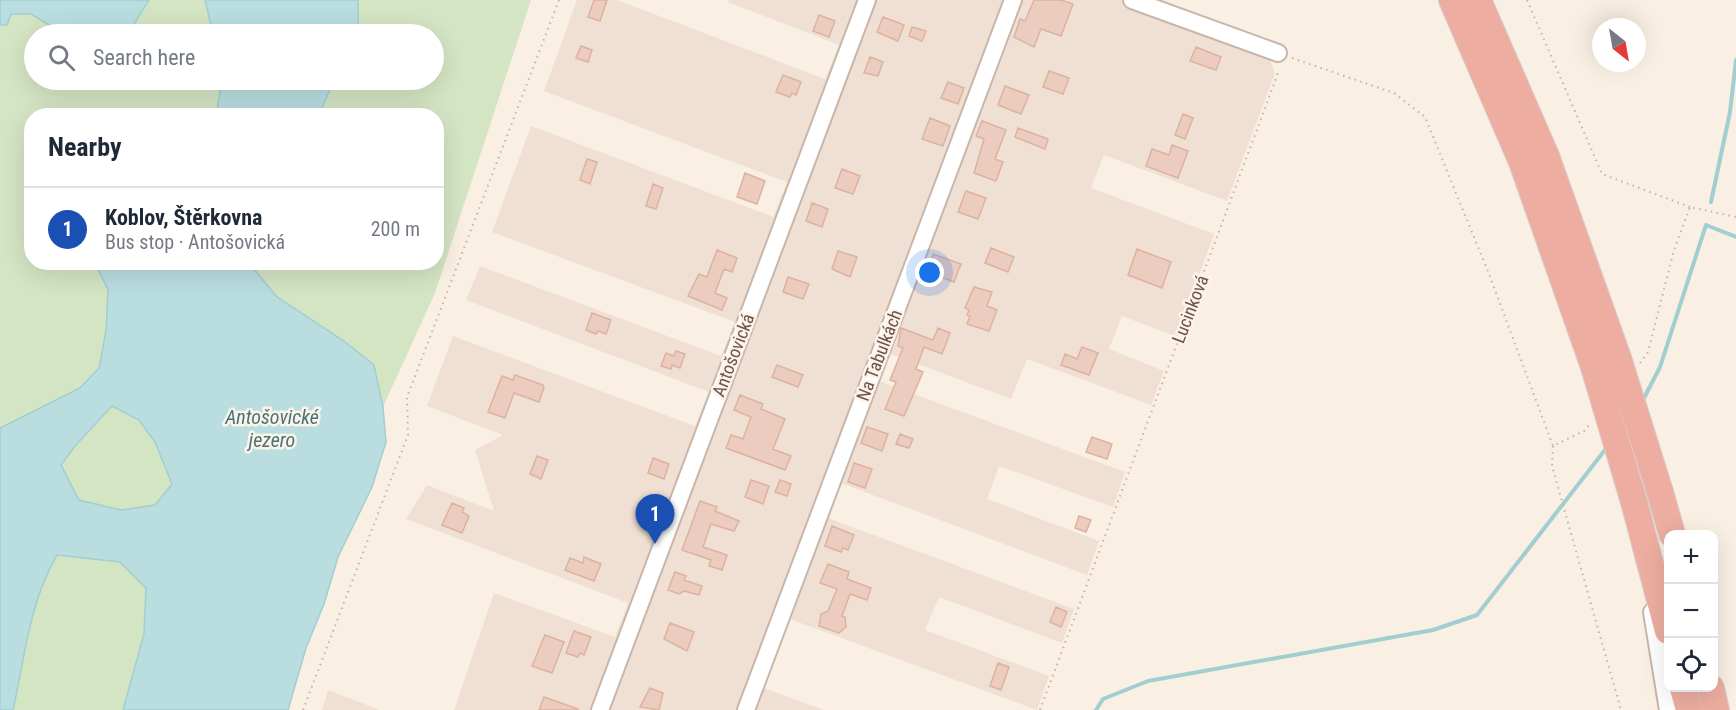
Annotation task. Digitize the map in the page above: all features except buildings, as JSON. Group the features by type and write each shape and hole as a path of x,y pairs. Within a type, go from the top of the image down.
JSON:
{"highway":[{"path":"1452,0 1522,162 1594,367 1636,506 1664,615"},
{"path":"1478,0 1517,85 1628,362 1671,530"},
{"path":"1684,692 1689,710"},
{"path":"1712,692 1716,710"}],"street":[{"name":"Antošovická","path":"600,710 867,0"},
{"name":"Na Tabulkách","path":"746,710 1013,0"},
{"path":"1132,0 1278,53"},
{"path":"1636,506 1668,710"}],"path":[{"path":"303,710 408,435 407,396 559,0"},
{"path":"1527,0 1602,174 1690,207 1736,217"},
{"path":"1278,53 1395,93 1425,117 1490,274 1553,446 1552,466 1556,483 1621,710"},
{"name":"Lucinková","path":"1040,710 1277,76 1278,53"},
{"path":"1628,362 1648,351 1674,250 1690,207"},
{"path":"1553,446 1584,431 1597,416"}],"shaded area":[{"path":"577,0 617,0 825,79 839,45 728,2 729,0 1161,0 1273,41 1270,60 1275,73 1227,201 1104,155 1091,188 1214,234 1177,337 1122,316 1109,349 1164,371 1151,405 1027,359 1011,399 891,354 884,358 876,380 1125,472 1113,507 999,466 987,499 1099,541 1087,575 838,482 825,517 1074,609 1062,643 939,597 925,630 1049,676 1037,710 787,618 761,687 824,710 454,710 494,593 615,637 628,603 406,519 427,485 494,511 475,450 503,435 427,406 453,336 695,426 709,392 466,300 480,266 721,356 735,322 492,232 531,126 773,217 787,182 544,91"},
{"path":"328,690 380,710 322,710"}],"green space":[{"path":"149,0 205,0 211,24 134,24"},
{"path":"358,0 531,0 444,266 444,108 322,108 330,90 444,90 444,24 358,24"},
{"path":"11,14 31,14 48,24 24,24 24,90 221,90 217,108 24,108 24,270 98,270 108,290 106,331 99,368 80,388 0,428 0,25 7,25"},
{"path":"255,270 443,270 435,293 383,407 374,365 344,341 277,297"},
{"path":"112,406 139,420 155,442 172,484 155,506 121,510 79,500 61,465 75,446"},
{"path":"56,555 120,562 146,588 144,634 123,710 13,710 34,612"}],"water":[{"path":"0,0 149,0 134,24 48,24 31,14 11,14 7,25 0,25"},
{"path":"205,0 358,0 358,24 211,24"},
{"path":"220,90 330,90 322,108 217,108"},
{"name":"Antošovické jezero","path":"98,270 255,270 277,297 344,341 374,365 383,407 386,442 372,487 338,557 324,604 306,648 288,710 123,710 144,634 146,588 120,562 57,555 34,611 13,710 0,710 0,428 80,388 99,368 106,331 108,290","holes":["112,406 139,420 155,442 172,484 155,505 121,510 79,500 61,465 75,446"]}],"waterway":[{"path":"1711,202 1730,112 1736,60"},
{"path":"1642,402 1660,367 1706,225 1736,237"},
{"path":"1096,710 1103,699 1148,681 1433,630 1477,615 1608,446"}],"place":[{"name":"Koblov, Štěrkovna","path":"655,544"}]}
